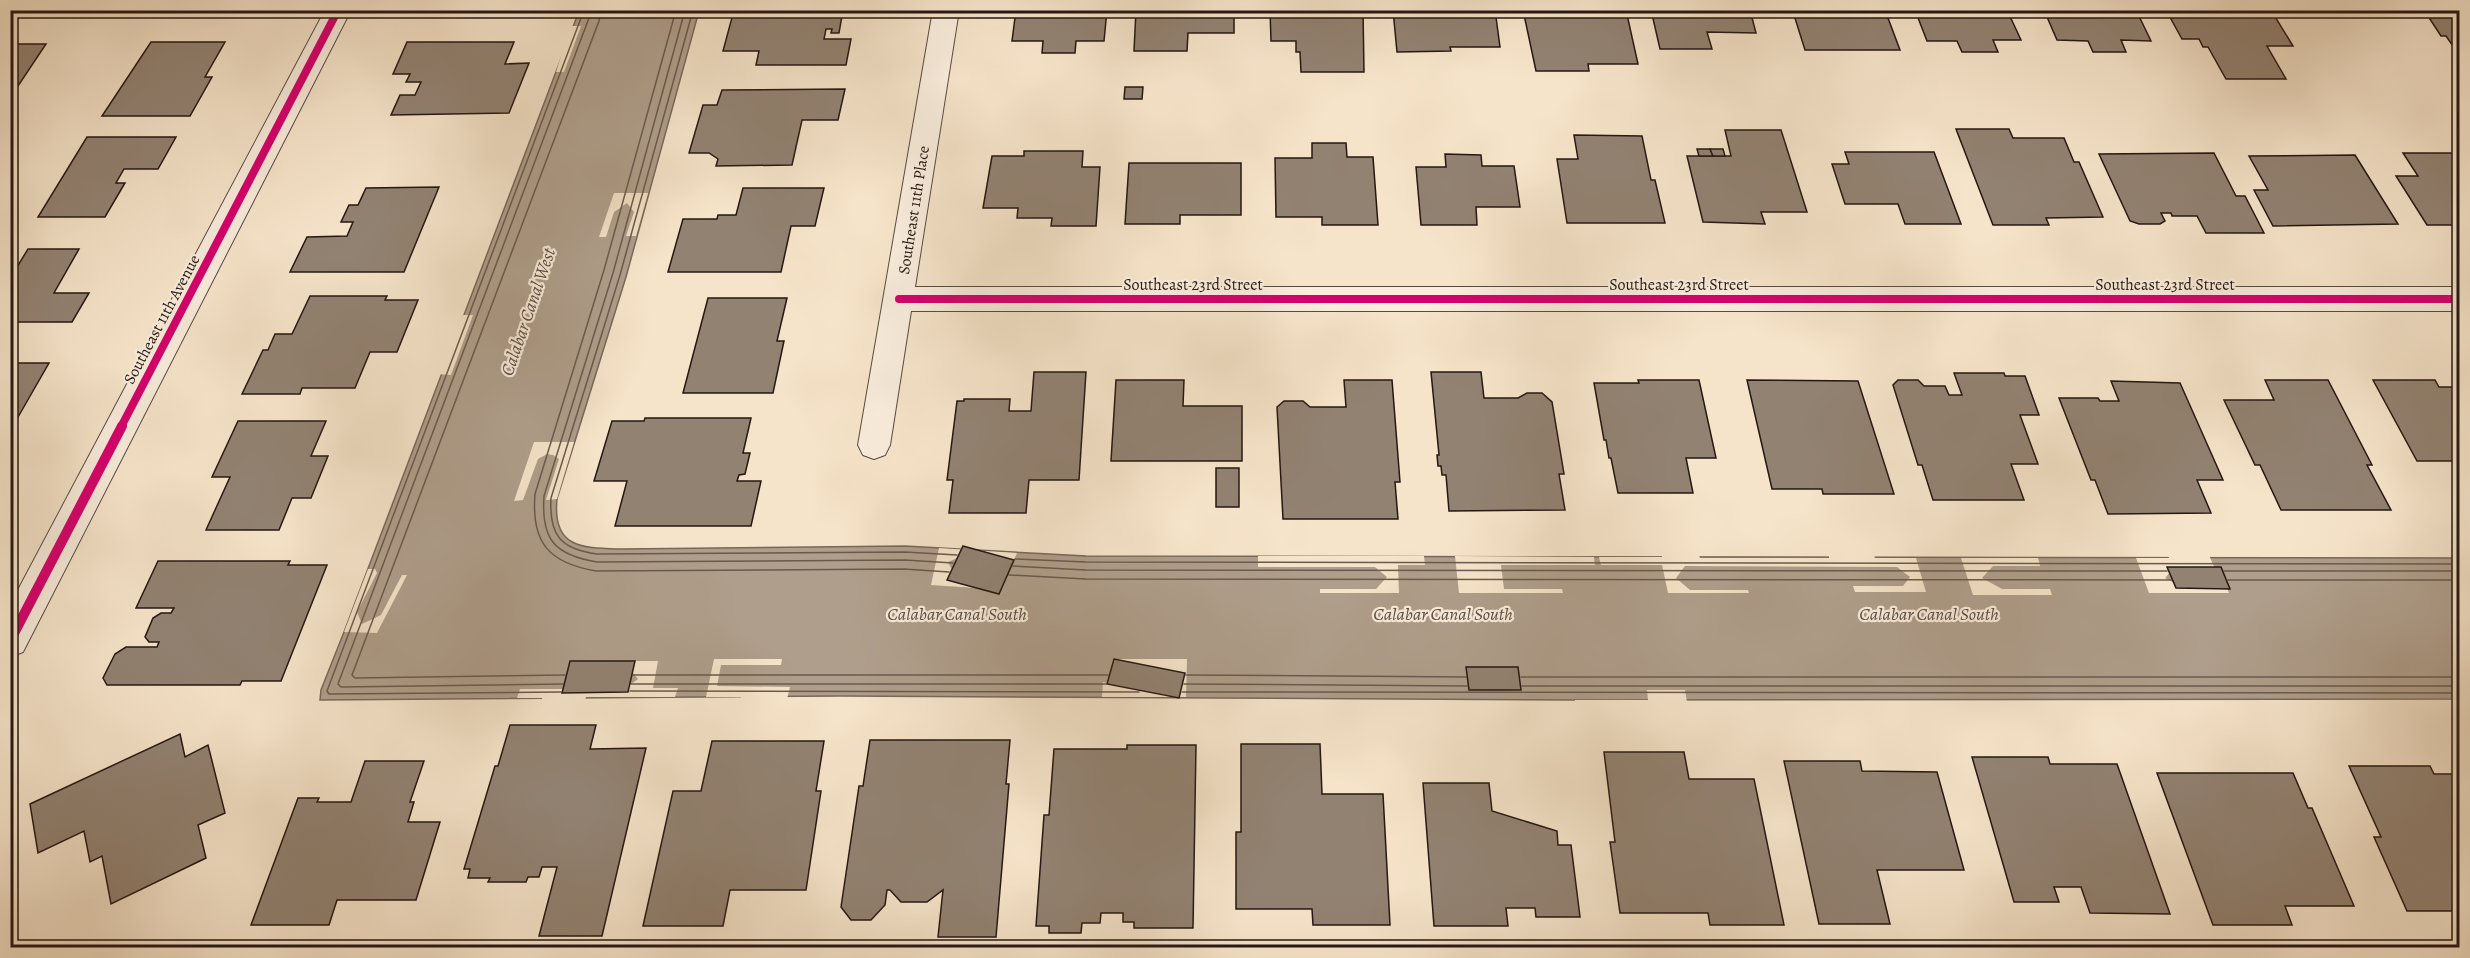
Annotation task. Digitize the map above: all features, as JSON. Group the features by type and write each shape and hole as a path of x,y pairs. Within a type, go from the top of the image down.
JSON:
{"street":[{"name":"Southeast 11th Avenue","path":"10,641 338,10"},
{"name":"Southeast 11th Place","path":"874,445 946,10"},
{"name":"Southeast 23rd Street","path":"898,299 2460,299"}],"water":[{"path":"579,11 699,11 626,277 557,499 560,528 565,537 583,546 622,549 905,546 1086,556 2459,558 2459,699 1575,700 841,696 320,700 321,690"}],"pier":[{"path":"570,26 581,26 564,72 556,72"},
{"path":"614,193 648,193 636,236 626,236 634,212 627,203 614,212 606,237 599,237"},
{"path":"463,315 473,315 451,375 437,374"},
{"path":"534,442 574,442 557,499 546,500 559,459 547,454 538,459 523,500 514,501"},
{"path":"939,548 1017,553 1010,569 962,556 948,562 954,574 991,589 931,585"},
{"path":"1662,554 1699,555 1700,558 1829,558 1829,555 1874,555 1875,558 1916,558 1926,592 1855,592 1853,586 1903,586 1910,577 1897,567 1685,566 1676,578 1690,590 1748,590 1749,593 1668,593 1662,565 1601,565 1599,557 1662,557"},
{"path":"2168,555 2209,555 2215,569 2173,569 2165,578 2180,586 2226,586 2229,593 2149,593 2136,558 2169,558"},
{"path":"1258,556 1424,556 1425,565 1398,565 1399,593 1320,593 1320,589 1376,589 1387,577 1375,567 1258,567"},
{"path":"1455,556 1594,557 1595,565 1501,565 1504,589 1562,589 1563,593 1459,593"},
{"path":"1961,558 2038,558 2040,566 1993,566 1982,578 2002,589 2050,589 2052,595 1973,595"},
{"path":"368,569 375,569 377,573 357,612 362,624 381,615 402,575 407,575 377,633 344,632"},
{"path":"714,659 782,659 781,665 721,665 717,686 790,687 787,699 741,700 741,697 706,697"},
{"path":"1114,659 1187,659 1186,697 1102,697 1103,682 1172,695 1113,663"},
{"path":"570,661 658,661 653,688 678,688 675,697 586,697 585,700 542,701 542,698 517,698 520,689 624,689 638,679 628,667"},
{"path":"1647,690 1685,690 1687,702 1575,703 1575,700 1648,700"}],"building":[{"path":"734,10 843,10 839,33 831,33 832,29 826,29 824,39 851,39 846,65 756,65 759,51 723,51"},
{"path":"1016,10 1107,10 1104,41 1076,41 1075,53 1042,53 1043,41 1012,41"},
{"path":"1136,10 1234,10 1234,33 1188,33 1187,51 1134,51"},
{"path":"1270,10 1363,10 1364,72 1301,72 1300,52 1296,52 1296,41 1271,41"},
{"path":"1393,10 1495,10 1500,47 1450,47 1451,51 1397,52"},
{"path":"1523,10 1626,10 1638,64 1588,64 1589,71 1536,71"},
{"path":"1651,10 1750,10 1756,33 1707,32 1712,49 1660,49"},
{"path":"1837,10 1885,10 1900,50 1805,50 1794,15 1838,15"},
{"path":"1915,10 2007,10 2021,40 1993,40 1998,52 1962,52 1957,41 1927,41"},
{"path":"2044,10 2136,10 2151,41 2121,40 2126,52 2093,52 2088,41 2057,40"},
{"path":"2166,10 2271,10 2293,46 2267,46 2286,79 2226,79 2208,47 2203,47 2199,39 2182,39"},
{"path":"2424,10 2460,10 2460,56 2446,36 2441,36"},
{"path":"151,42 225,42 205,77 212,77 190,116 102,116"},
{"path":"407,42 514,42 505,64 529,63 509,113 391,115 400,95 415,95 421,82 406,82 410,74 393,74"},
{"path":"10,44 46,44 10,98"},
{"path":"1125,87 1143,87 1142,99 1124,99"},
{"path":"845,89 838,120 802,120 792,165 716,166 718,159 709,153 689,153 703,105 717,105 722,90"},
{"path":"1956,129 2009,129 2013,138 2064,138 2074,162 2079,162 2103,217 2046,218 2049,225 1993,225"},
{"path":"1725,130 1781,130 1807,212 1761,212 1765,224 1703,222 1687,156 1731,156"},
{"path":"1574,135 1642,136 1651,180 1655,180 1665,223 1567,223 1557,159 1578,159"},
{"path":"87,137 176,137 158,169 124,169 116,183 125,183 105,217 38,217"},
{"path":"1312,143 1346,143 1347,157 1373,157 1378,225 1322,225 1322,217 1276,217 1275,158 1312,158"},
{"path":"1697,149 1710,149 1713,156 1699,156"},
{"path":"1710,149 1723,149 1725,156 1713,156"},
{"path":"1024,151 1083,151 1082,167 1100,167 1096,226 1051,226 1052,218 1017,218 1018,208 983,208 992,156 1024,156"},
{"path":"1845,152 1934,152 1961,224 1905,224 1898,204 1845,204 1832,164 1849,164"},
{"path":"2214,153 2236,196 2245,196 2264,233 2206,233 2197,216 2172,216 2171,213 2161,213 2165,221 2160,224 2139,224 2130,221 2099,154"},
{"path":"2403,153 2454,153 2460,160 2460,225 2427,225 2396,176 2418,176"},
{"path":"1445,154 1481,155 1482,166 1514,166 1520,207 1476,207 1477,225 1421,225 1416,167 1446,167"},
{"path":"2355,155 2398,224 2273,226 2254,190 2268,190 2249,156"},
{"path":"1129,163 1241,163 1241,215 1180,215 1180,224 1125,224"},
{"path":"439,187 404,272 290,272 307,237 347,236 353,222 341,222 349,205 358,205 366,188"},
{"path":"743,188 824,188 815,226 791,226 781,272 668,272 683,219 717,219 718,215 736,215"},
{"path":"28,249 79,249 54,293 89,293 72,322 10,322 10,272 14,272"},
{"path":"310,296 387,296 385,300 418,300 397,352 370,352 355,388 302,388 300,394 242,394 263,350 268,350 275,334 292,334"},
{"path":"708,298 787,298 777,341 784,341 773,393 683,393"},
{"path":"10,363 49,363 10,431"},
{"path":"1034,372 1086,372 1079,480 1029,480 1026,513 949,513 953,480 947,480 957,401 1010,399 1009,411 1031,411"},
{"path":"1431,372 1481,372 1484,398 1518,398 1527,393 1542,393 1552,402 1564,474 1559,474 1565,510 1449,511 1446,475 1442,475 1441,466 1438,466 1437,455 1439,455"},
{"path":"1954,373 2004,373 2005,376 2025,376 2039,415 2020,415 2038,464 2011,464 2024,500 1933,500 1922,465 1918,465 1893,385 1898,380 1918,380 1924,386 1945,386 1949,395 1962,395"},
{"path":"1116,380 1184,380 1183,406 1242,406 1242,461 1111,461"},
{"path":"1344,380 1392,380 1400,482 1395,482 1398,519 1283,519 1277,407 1284,401 1303,401 1310,407 1346,407"},
{"path":"1638,380 1699,380 1716,458 1686,458 1693,493 1618,493 1611,458 1609,458 1606,440 1604,440 1594,383 1639,383"},
{"path":"1747,380 1858,381 1894,494 1823,494 1822,489 1772,489"},
{"path":"2265,380 2328,380 2372,465 2367,465 2391,510 2281,510 2260,465 2255,465 2224,400 2274,400"},
{"path":"2373,380 2435,380 2439,387 2460,387 2460,461 2417,461"},
{"path":"2111,381 2180,383 2223,480 2197,480 2211,513 2108,514 2095,480 2091,480 2059,398 2098,398 2100,401 2119,401"},
{"path":"645,418 751,418 743,453 750,453 745,474 739,475 737,481 761,481 751,526 615,526 627,481 594,481 612,421 644,421"},
{"path":"238,421 326,421 311,456 328,456 311,498 292,498 279,530 206,530 230,477 212,477"},
{"path":"1216,468 1239,468 1239,507 1216,507"},
{"path":"963,546 1014,560 999,594 947,580"},
{"path":"158,561 290,561 288,565 327,565 281,681 242,681 240,685 107,685 103,678 115,654 126,647 157,647 159,642 149,642 145,637 153,618 161,613 171,613 174,608 136,608"},
{"path":"2167,567 2221,567 2230,589 2176,588"},
{"path":"1114,659 1185,673 1179,698 1107,684"},
{"path":"570,661 635,661 628,692 562,693"},
{"path":"1466,667 1518,667 1521,690 1469,690"},
{"path":"510,725 596,725 590,749 646,748 602,936 539,936 557,867 542,867 539,877 528,877 526,882 488,882 490,878 468,878 470,869 464,869 495,766 498,766"},
{"path":"180,734 185,757 208,745 225,813 198,825 206,858 111,904 102,856 90,862 84,831 38,853 30,804"},
{"path":"870,740 1010,740 1006,784 1009,784 996,937 938,937 943,890 927,902 901,902 890,890 887,890 885,905 871,920 851,920 841,907 859,786 863,786"},
{"path":"712,741 824,741 816,791 821,791 806,890 730,890 723,926 643,926 673,791 701,791"},
{"path":"1241,744 1320,744 1322,794 1383,794 1390,925 1313,925 1312,909 1236,909 1236,832 1241,832"},
{"path":"1127,745 1196,745 1193,928 1134,928 1134,922 1123,922 1123,913 1101,913 1100,923 1082,923 1081,933 1049,933 1049,926 1036,926 1044,815 1049,815 1054,749 1127,749"},
{"path":"1604,752 1684,752 1689,779 1754,779 1784,925 1710,925 1708,913 1620,913 1610,842 1615,842"},
{"path":"1972,757 2048,757 2050,764 2117,764 2170,914 2090,913 2081,887 2054,887 2059,902 2014,902"},
{"path":"365,761 424,761 410,802 414,802 408,822 440,822 416,900 337,900 329,925 251,925 298,798 319,798 317,802 351,802"},
{"path":"1784,761 1860,761 1862,771 1937,772 1964,870 1877,870 1890,924 1819,924"},
{"path":"2349,766 2430,766 2434,774 2460,774 2460,911 2407,911 2374,837 2381,837"},
{"path":"2157,773 2293,773 2308,808 2312,808 2354,906 2285,906 2292,925 2213,925"},
{"path":"1423,783 1489,783 1492,811 1557,831 1558,845 1571,845 1580,917 1536,917 1535,908 1506,908 1508,926 1434,926"}],"cycle path":[{"path":"10,641 338,10"},
{"path":"899,299 2460,299"}],"water label":[{"name":"Calabar Canal West","path":"528,312"},
{"name":"Calabar Canal South","path":"957,614"},
{"name":"Calabar Canal South","path":"1443,614"},
{"name":"Calabar Canal South","path":"1929,614"}]}
